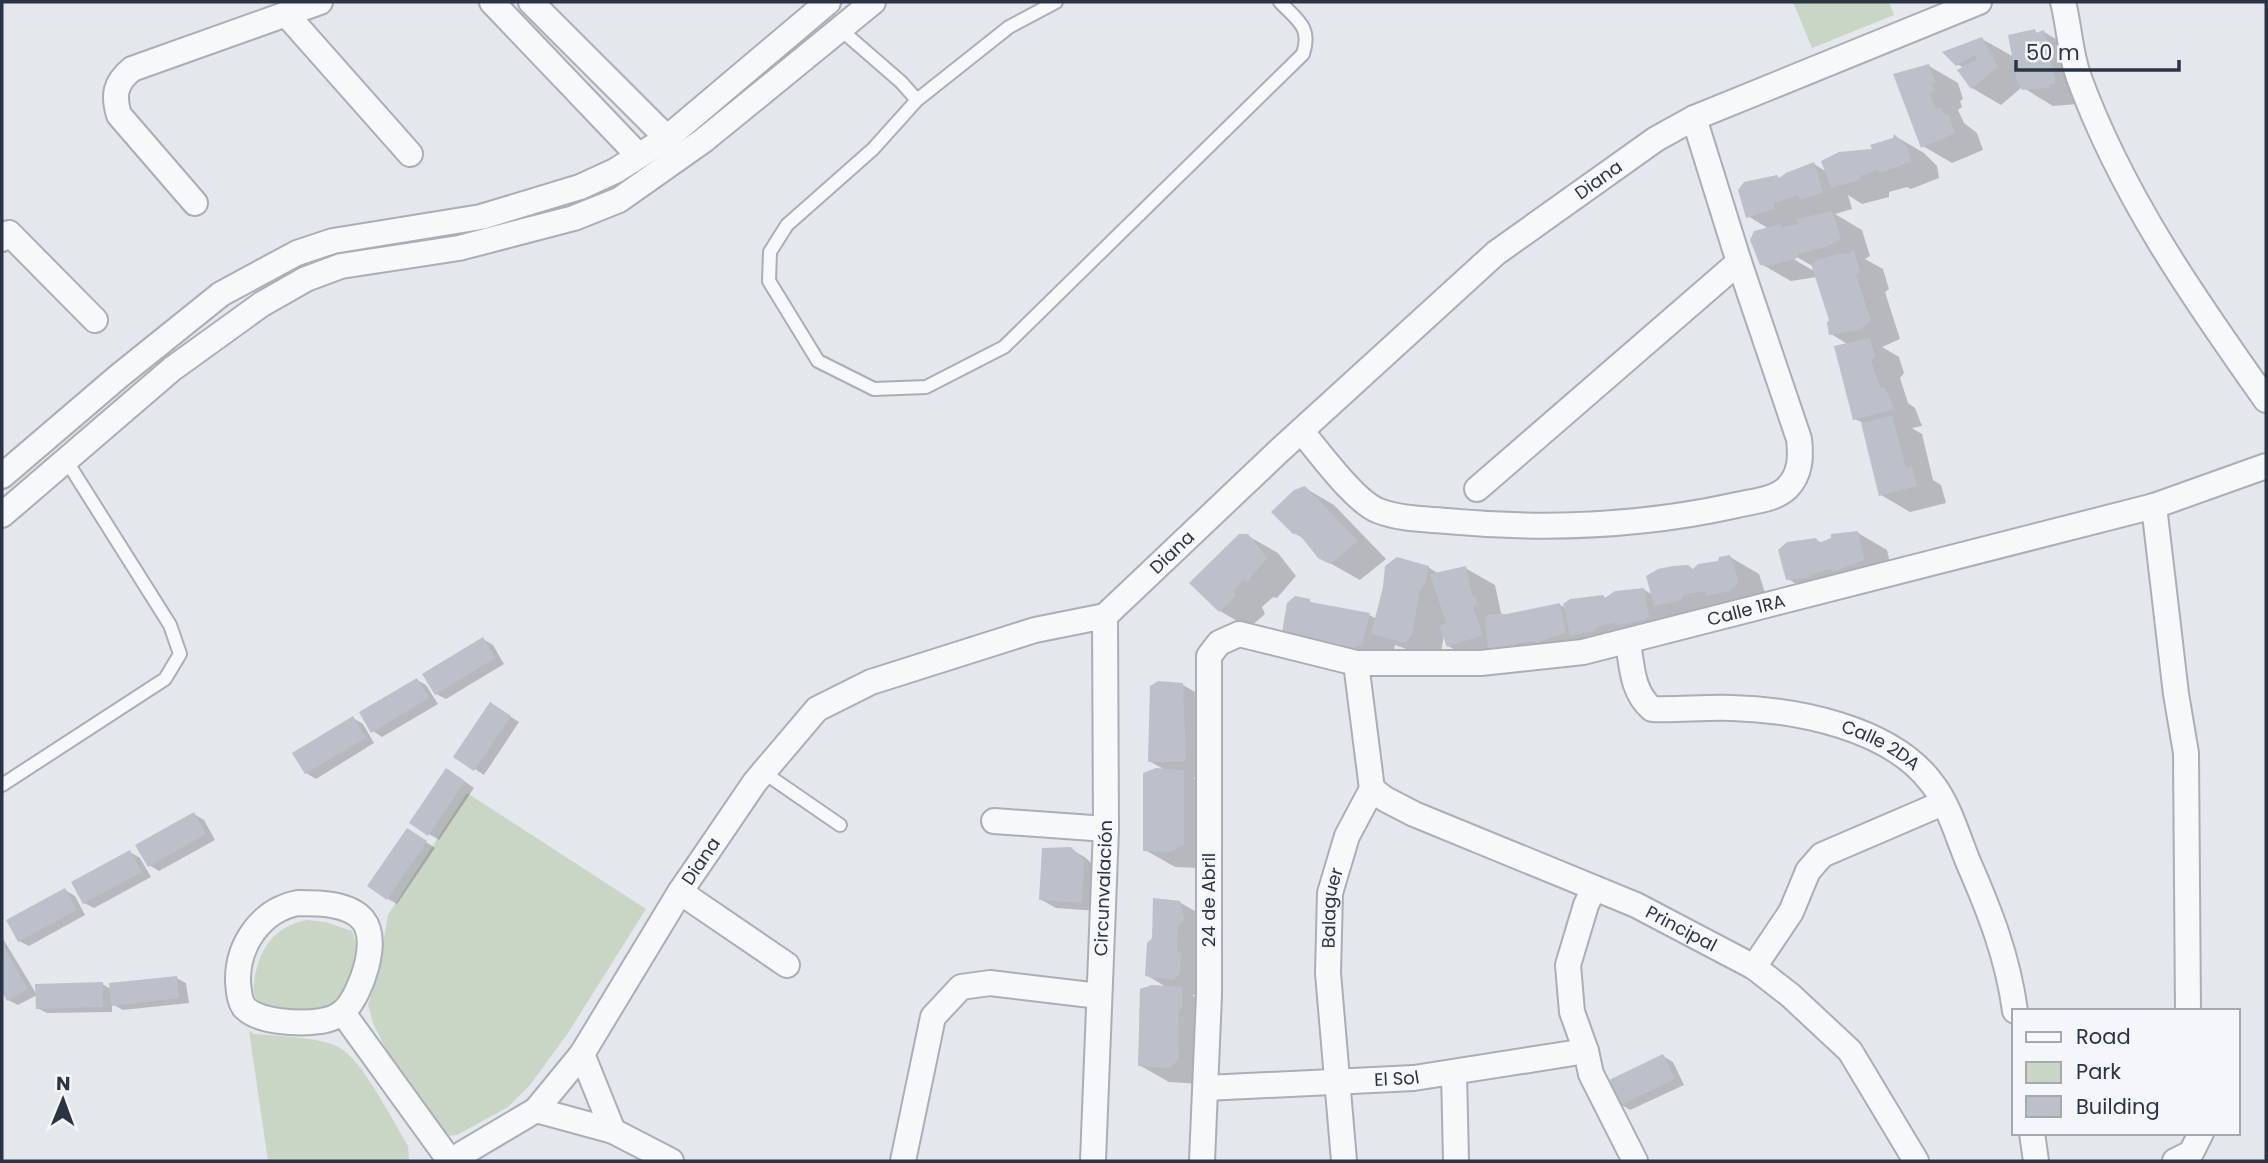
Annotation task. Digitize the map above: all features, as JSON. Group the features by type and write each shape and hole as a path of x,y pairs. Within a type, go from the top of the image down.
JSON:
{"street":[{"path":"195,203 119,115 114,100 123,77 132,69 320,2"},
{"path":"492,2 638,155"},
{"path":"531,2 667,138"},
{"path":"2,476 119,376 221,295 297,253 333,241 493,214 580,187 615,171 667,138 828,2"},
{"path":"2,515 172,369 262,304 306,279 341,266 459,248 574,218 619,200 704,140 873,2"},
{"name":"Diana","path":"450,1161 536,1110 582,1054 680,892 763,772 817,709 871,682 1035,630 1105,616 1280,450 1496,253 1656,139 1694,118 1979,2"},
{"path":"2063,2 2077,72 2106,141 2141,213 2197,303 2266,400"},
{"path":"286,14 410,154"},
{"path":"1302,432 1362,501 1378,511 1398,515 1485,524 1557,526 1719,509 1771,497 1786,488 1796,476 1801,459 1800,439 1739,262 1694,118"},
{"path":"2,239 9,233 95,320"},
{"path":"1477,489 1739,262"},
{"name":"Calle 1RA","path":"1219,643 1239,634 1356,663 1481,663 1583,652 2154,506 2266,466"},
{"path":"2154,506 2176,694 2186,753 2188,1009"},
{"name":"Circunvalación","path":"1088,1156 1099,996 1106,829 1105,616"},
{"name":"Calle 2DA","path":"1628,642 1633,676 1640,699 1652,709 1728,707 1774,710 1833,724 1882,743 1910,761 1932,782 1943,803 1994,923 2011,976 2015,1009"},
{"name":"24 de Abril","path":"1202,1161 1206,1088 1209,656 1219,643"},
{"path":"1356,663 1372,789"},
{"name":"Principal","path":"1372,789 1414,814 1636,905 1754,967 1790,995 1850,1051 1916,1161"},
{"name":"Balaguer","path":"1344,1161 1328,973 1330,894 1347,836 1372,789"},
{"path":"1754,967 1791,912 1808,871 1822,855 1943,803"},
{"path":"994,821 1106,829"},
{"path":"1594,888 1586,905 1568,965 1572,1012 1591,1074 1635,1161"},
{"path":"680,892 787,965"},
{"path":"314,903 346,909 365,922 369,948 364,978 355,998 343,1013 321,1021 303,1022 260,1018 245,1009 240,1001 239,966 252,934 266,917 285,905 314,903"},
{"path":"903,1161 933,1017 961,987 990,983 1099,996"},
{"path":"343,1013 450,1161"},
{"name":"El Sol","path":"1206,1088 1454,1073 1586,1051"},
{"path":"582,1054 613,1131"},
{"path":"1454,1073 1456,1161"},
{"path":"536,1110 613,1131 671,1161"},
{"path":"2032,1135 2036,1161"},
{"path":"2177,1161 2191,1153 2200,1135"}],"lane":[{"path":"1056,2 1009,27 917,100 873,149 787,225 770,252 769,281 818,361 874,389 926,387 1004,347 1303,54 1307,37 1303,26 1280,2"},
{"path":"840,29 901,82 917,100"},
{"path":"2,785 165,679 180,654 170,625 66,460"},
{"path":"763,772 840,825"}],"green space":[{"path":"1793,2 1889,2 1894,15 1812,48"},
{"path":"467,793 646,909 568,1033 530,1085 508,1107 457,1135 445,1136 393,1064 373,1023 368,1005 379,967 388,915"},
{"path":"307,920 325,922 352,931 355,949 345,990 334,1002 313,1010 289,1012 267,1008 256,1000 254,994 260,958 268,943 279,932"},
{"path":"249,1031 254,1034 322,1041 349,1055 377,1093 408,1146 409,1161 268,1161"}],"building":[{"path":"2035,29 2036,33 2044,30 2056,83 2049,85 2049,88 2022,90 2017,82 2008,35"},
{"path":"1982,37 1998,67 1971,89 1957,70 1977,59 1975,55 1956,66 1942,52"},
{"path":"1929,64 1935,82 1932,84 1934,90 1929,93 1936,108 1941,108 1944,115 1948,114 1955,133 1921,148 1893,74"},
{"path":"1894,134 1908,148 1911,162 1880,173 1878,170 1860,176 1860,180 1831,188 1821,161 1839,152 1872,149 1870,145 1893,138"},
{"path":"1814,162 1823,192 1800,200 1798,195 1774,203 1775,209 1746,218 1738,190 1744,182 1777,175 1779,178"},
{"path":"1832,211 1841,239 1826,247 1799,254 1796,259 1768,266 1760,265 1750,240 1754,231 1781,224 1782,227 1798,224 1797,219"},
{"path":"1854,250 1860,272 1856,275 1871,321 1859,330 1829,335 1829,320 1811,264"},
{"path":"1870,338 1875,356 1871,361 1880,387 1886,389 1894,409 1853,420 1834,346"},
{"path":"1892,415 1906,468 1912,466 1917,486 1879,496 1861,423"},
{"path":"1305,486 1358,541 1330,564 1318,558 1299,534 1293,534 1271,512 1294,490"},
{"path":"1858,531 1864,560 1833,572 1831,569 1812,574 1808,578 1786,580 1778,550 1787,542 1816,538 1819,543 1831,538 1831,534"},
{"path":"1239,534 1248,534 1267,558 1247,582 1243,581 1233,590 1236,596 1219,612 1189,583"},
{"path":"1730,555 1739,582 1730,591 1706,596 1706,591 1685,594 1679,601 1654,606 1646,576 1658,569 1673,566 1688,565 1693,569 1698,564 1718,561 1719,557"},
{"path":"1397,557 1429,566 1425,584 1420,590 1412,635 1405,643 1371,634 1383,587 1385,566"},
{"path":"1466,566 1472,596 1475,595 1477,604 1473,607 1483,635 1447,647 1439,626 1446,623 1430,574"},
{"path":"1644,588 1649,616 1645,620 1599,626 1594,631 1570,636 1563,604 1570,599 1603,595 1605,598 1615,591"},
{"path":"1295,596 1310,599 1310,602 1370,613 1362,645 1350,649 1282,633 1287,603"},
{"path":"1560,603 1566,633 1536,643 1518,643 1513,647 1488,651 1485,618 1488,614 1507,614"},
{"path":"483,637 495,658 435,695 422,674"},
{"path":"417,678 429,698 371,733 359,712"},
{"path":"1158,681 1183,683 1184,762 1148,762 1150,686"},
{"path":"490,702 511,716 474,771 453,757"},
{"path":"353,716 366,738 305,774 292,753"},
{"path":"446,768 465,781 428,836 409,823"},
{"path":"1156,768 1184,770 1184,845 1171,852 1143,851 1143,773"},
{"path":"194,812 206,834 148,867 135,845"},
{"path":"407,828 427,841 387,900 367,886"},
{"path":"1071,847 1084,860 1082,903 1039,900 1042,848"},
{"path":"130,850 142,872 83,904 71,882"},
{"path":"65,888 77,910 18,942 6,920"},
{"path":"1153,898 1180,901 1184,920 1178,927 1180,973 1173,980 1145,976 1147,943 1152,938"},
{"path":"2,943 28,989 7,1001 2,992"},
{"path":"177,976 179,998 111,1006 109,983"},
{"path":"103,982 103,1007 36,1009 35,984"},
{"path":"1152,985 1182,987 1182,1007 1178,1014 1179,1059 1170,1068 1138,1066 1140,989"},
{"path":"1663,1054 1675,1079 1619,1106 1607,1081"}]}
